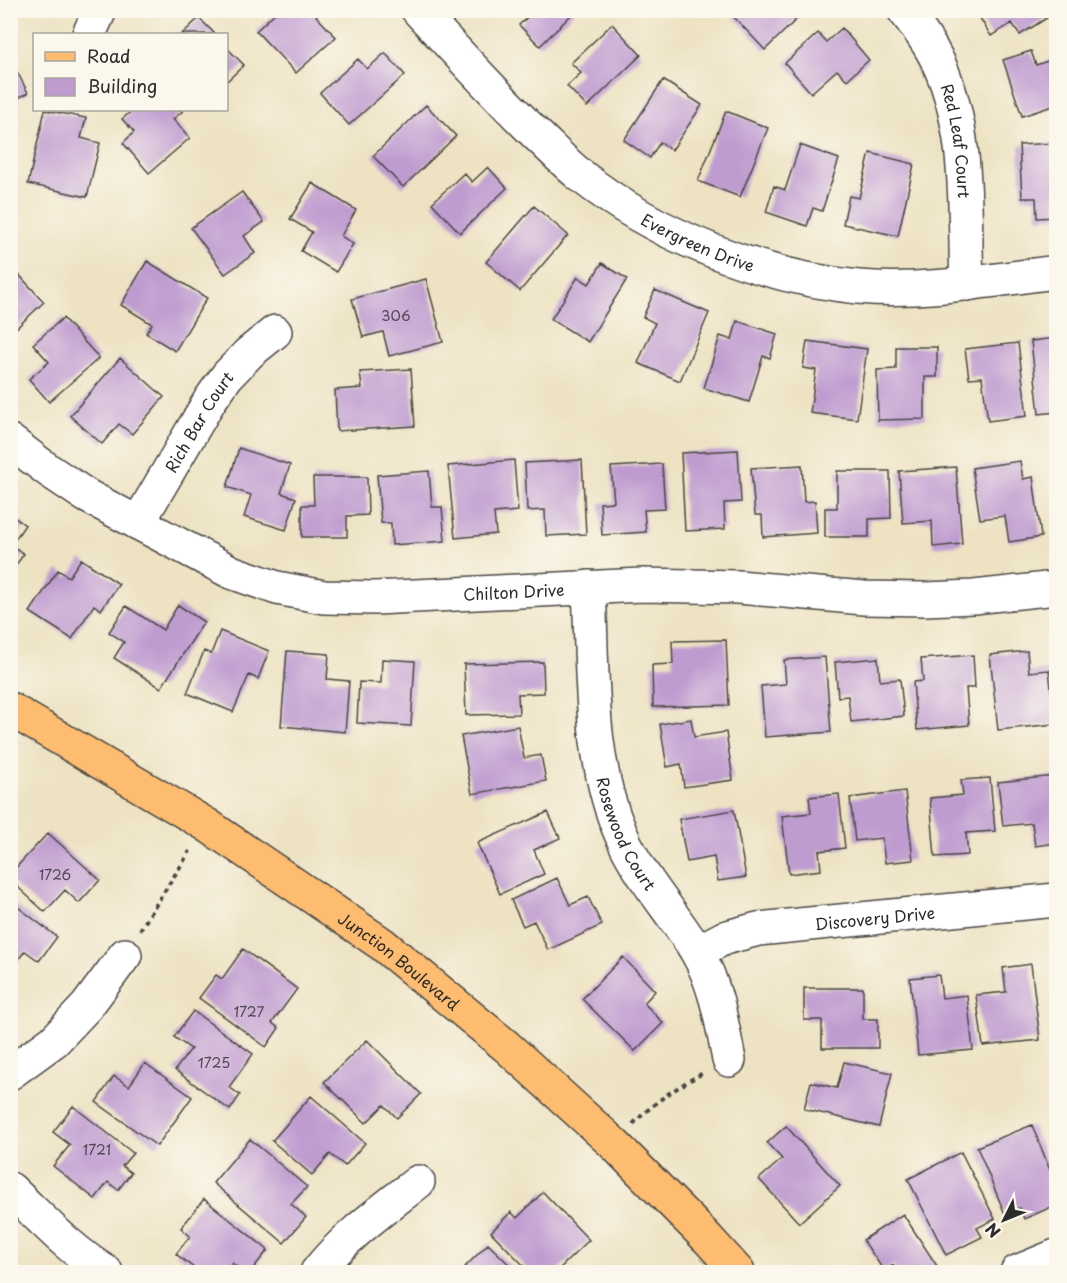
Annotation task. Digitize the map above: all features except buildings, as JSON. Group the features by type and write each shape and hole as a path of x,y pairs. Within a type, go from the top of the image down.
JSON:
{"main road":[{"name":"Junction Boulevard","path":"10,709 207,825 382,944 506,1047 614,1144 738,1272"}],"street":[{"path":"89,33 100,10"},
{"name":"Evergreen Drive","path":"418,10 505,103 580,175 661,226 708,249 761,267 859,287 967,284 1056,272"},
{"name":"Red Leaf Court","path":"903,10 922,33 940,65 954,109 962,152 967,284"},
{"name":"Rich Bar Court","path":"138,523 210,400 227,376 249,353 275,332"},
{"name":"Chilton Drive","path":"10,441 87,496 231,572 277,588 324,597 375,598 642,585 738,587 864,598 925,599 974,597 1056,588"},
{"name":"Rosewood Court","path":"589,587 597,736 605,790 621,834 643,874 697,952 711,980 722,1017 729,1060"},
{"name":"Discovery Drive","path":"697,952 724,938 758,929 1056,900"},
{"path":"10,1073 54,1041 87,1006 125,955"},
{"path":"317,1272 325,1261 364,1224 418,1182"},
{"path":"10,1189 96,1270"},
{"path":"1017,1272 1056,1256"}],"path":[{"path":"125,955 207,825"},
{"path":"614,1144 654,1103 678,1086 729,1060"}]}
